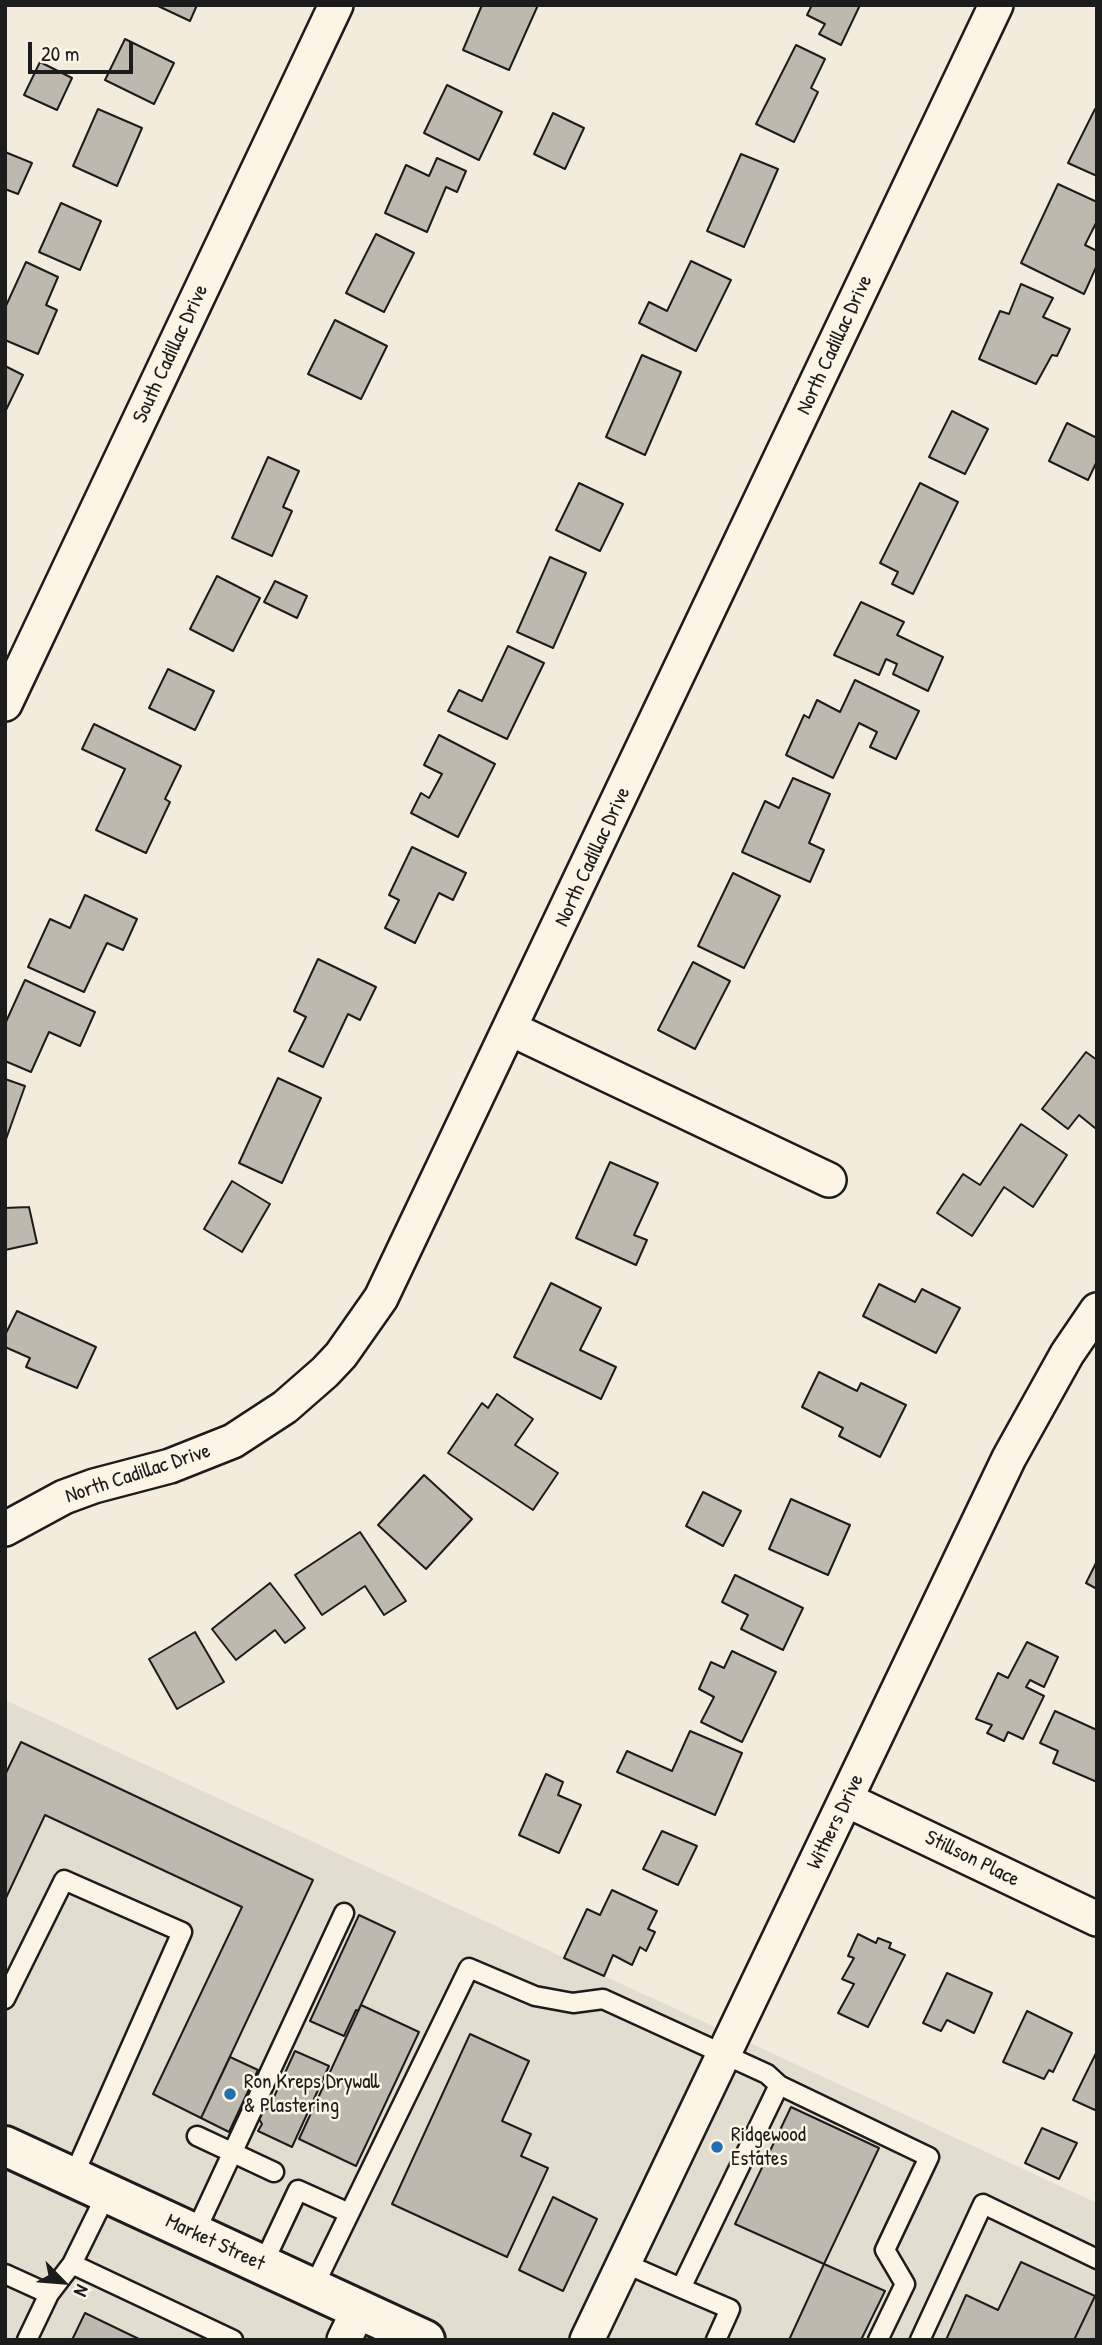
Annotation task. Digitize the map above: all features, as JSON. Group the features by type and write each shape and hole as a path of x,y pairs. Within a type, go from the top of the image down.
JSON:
{"main road":[{"name":"Market Street","path":"5,2146 313,2288 351,2324 425,2340"}],"street":[{"name":"South Cadillac Drive","path":"5,704 336,5"},
{"name":"North Cadillac Drive","path":"5,1530 64,1497 84,1489 170,1466 233,1441 285,1407 325,1373 381,1298 996,5"},
{"path":"511,1029 829,1180"},
{"name":"Withers Drive","path":"587,2340 1009,1458 1067,1354 1097,1310"},
{"name":"Stillson Place","path":"847,1800 1097,1919"}],"lane":[{"path":"5,1999 64,1880 182,1932 73,2177"},
{"path":"195,2234 344,1913"},
{"path":"313,2288 469,1968 535,1996 573,2003 604,1999 767,2074 776,2091 929,2157 886,2250 905,2284 878,2340"},
{"path":"681,2288 776,2091"},
{"path":"197,2136 274,2172"},
{"path":"263,2264 298,2190 349,2213"},
{"path":"27,2340 49,2294 72,2264 107,2193"},
{"path":"920,2340 983,2204 1097,2259"},
{"path":"624,2263 730,2309 716,2340"},
{"path":"72,2264 233,2340"},
{"path":"5,2274 49,2294"}],"shaded area":[{"path":"5,1700 1097,2203 1097,2340 5,2340"}],"building":[{"path":"156,5 197,5 190,21"},
{"path":"482,5 538,5 509,70 463,50"},
{"path":"812,5 860,5 841,45 819,34 825,24 807,15"},
{"path":"125,39 174,63 154,104 105,80"},
{"path":"796,45 825,59 811,88 818,92 794,142 756,124"},
{"path":"40,62 72,78 57,110 24,95"},
{"path":"447,85 502,112 479,160 424,133"},
{"path":"98,109 142,128 117,186 73,166"},
{"path":"1095,109 1097,111 1097,176 1068,163"},
{"path":"553,113 584,128 565,169 534,154"},
{"path":"5,152 32,163 18,194 5,189"},
{"path":"741,154 778,169 744,247 707,231"},
{"path":"437,158 466,171 457,192 446,187 427,232 385,213 406,165 429,176"},
{"path":"1058,184 1097,202 1097,221 1085,245 1097,251 1097,265 1084,294 1021,263"},
{"path":"61,203 101,221 80,270 39,252"},
{"path":"376,234 414,253 384,312 346,293"},
{"path":"691,261 731,280 696,351 639,323 649,302 667,311"},
{"path":"26,262 58,277 46,305 57,310 38,354 5,340 5,308"},
{"path":"1021,284 1053,298 1043,317 1070,329 1057,356 1052,355 1036,384 979,359 1000,311 1009,314"},
{"path":"335,320 387,346 361,399 308,374"},
{"path":"642,355 681,372 645,455 606,437"},
{"path":"5,366 23,375 5,412"},
{"path":"952,411 988,429 965,474 929,457"},
{"path":"1067,423 1097,438 1097,461 1088,480 1049,461"},
{"path":"268,457 299,471 283,507 292,511 272,556 232,538"},
{"path":"579,483 623,504 600,551 556,530"},
{"path":"920,483 958,502 913,594 892,584 898,572 880,563"},
{"path":"550,557 586,573 553,648 517,632"},
{"path":"217,576 260,598 233,651 190,629"},
{"path":"275,581 307,596 297,618 264,602"},
{"path":"861,602 904,622 897,635 943,657 928,691 893,674 897,664 886,659 879,675 834,655"},
{"path":"508,646 544,663 507,739 448,711 459,690 482,701"},
{"path":"168,669 214,691 195,730 149,708"},
{"path":"855,680 919,711 896,759 870,747 877,732 859,723 833,778 786,755 804,715 809,718 817,700 840,712"},
{"path":"94,724 181,766 165,799 170,802 146,853 96,830 125,769 82,749"},
{"path":"439,735 495,764 458,837 411,813 421,793 429,798 442,774 424,765"},
{"path":"793,778 830,794 809,843 824,850 810,882 742,852 765,801 779,808"},
{"path":"412,847 466,873 453,900 439,893 415,943 385,928 399,900 389,895"},
{"path":"733,873 780,896 744,968 698,946"},
{"path":"85,895 137,919 123,950 107,943 84,992 28,967 50,919 70,928"},
{"path":"318,959 376,987 360,1020 348,1014 323,1067 289,1051 306,1017 294,1011"},
{"path":"693,962 730,981 695,1049 658,1030"},
{"path":"25,980 95,1012 80,1046 49,1032 31,1072 5,1061 5,1024"},
{"path":"1086,1052 1097,1060 1097,1126 1095,1128 1079,1115 1068,1129 1042,1109"},
{"path":"278,1078 321,1098 282,1183 239,1163"},
{"path":"5,1079 25,1086 5,1142"},
{"path":"1021,1124 1067,1155 1033,1207 1004,1187 972,1236 937,1213 963,1174 980,1185"},
{"path":"610,1162 658,1183 634,1235 647,1240 636,1265 576,1238"},
{"path":"232,1181 270,1204 242,1252 204,1229"},
{"path":"29,1207 37,1243 5,1250 5,1208"},
{"path":"551,1283 601,1308 580,1350 616,1367 601,1399 514,1357"},
{"path":"879,1284 915,1302 922,1289 960,1308 936,1353 863,1316"},
{"path":"17,1311 96,1347 77,1388 26,1367 30,1358 5,1347 5,1335"},
{"path":"819,1372 857,1391 861,1383 906,1405 880,1457 839,1436 843,1428 802,1407"},
{"path":"497,1394 533,1419 515,1445 558,1473 533,1510 448,1453 482,1403 488,1408"},
{"path":"424,1475 472,1519 426,1569 378,1525"},
{"path":"703,1492 741,1511 723,1546 686,1526"},
{"path":"791,1499 850,1525 828,1575 769,1549"},
{"path":"360,1532 406,1601 384,1615 365,1586 322,1615 295,1575"},
{"path":"1097,1561 1097,1589 1086,1583"},
{"path":"735,1575 803,1608 783,1650 741,1629 748,1615 722,1602"},
{"path":"270,1583 305,1628 285,1643 275,1630 236,1660 212,1629"},
{"path":"195,1632 224,1682 177,1709 149,1659"},
{"path":"1027,1642 1058,1657 1044,1687 1030,1680 1026,1687 1044,1696 1023,1739 1008,1732 1004,1741 987,1733 992,1725 976,1719 998,1673 1008,1678"},
{"path":"732,1651 776,1672 742,1742 701,1722 714,1697 699,1689 711,1662 724,1668"},
{"path":"1055,1711 1097,1730 1097,1782 1053,1763 1058,1751 1040,1743"},
{"path":"690,1731 742,1753 715,1815 617,1772 627,1751 672,1771"},
{"path":"21,1742 313,1880 201,2118 153,2094 242,1907 45,1815 5,1900 5,1775"},
{"path":"546,1774 563,1782 558,1795 581,1805 559,1853 519,1835"},
{"path":"662,1831 697,1846 678,1885 643,1869"},
{"path":"612,1890 657,1911 648,1929 655,1932 646,1951 640,1947 632,1965 613,1955 604,1976 564,1958 587,1909 600,1915"},
{"path":"359,1915 395,1932 344,2036 310,2021"},
{"path":"858,1934 876,1943 878,1938 891,1943 889,1948 905,1955 868,2027 838,2013 854,1984 842,1979 854,1958 848,1956"},
{"path":"947,1973 992,1993 974,2033 947,2020 941,2031 923,2023"},
{"path":"361,2005 419,2032 356,2166 299,2139"},
{"path":"1027,2011 1072,2033 1053,2072 1049,2070 1044,2079 1003,2062"},
{"path":"470,2034 529,2061 502,2121 531,2134 521,2156 548,2168 507,2257 392,2204"},
{"path":"295,2051 329,2066 292,2147 258,2131 262,2124 259,2119 264,2110 269,2108"},
{"path":"1097,2051 1097,2106 1095,2110 1073,2100"},
{"name":"Ron Kreps Drywall & Plastering","path":"230,2057 258,2070 229,2132 201,2118"},
{"path":"791,2107 879,2148 824,2264 735,2224"},
{"path":"1042,2128 1077,2143 1059,2179 1025,2163"},
{"path":"553,2197 597,2219 563,2291 519,2270"},
{"path":"1021,2262 1095,2296 1074,2340 946,2340 966,2295 998,2310"},
{"path":"824,2264 885,2291 861,2340 789,2340"},
{"path":"1095,2296 1097,2340 1074,2340"},
{"path":"85,2313 141,2340 72,2340"}],"place":[{"name":"Ron Kreps Drywall & Plastering","path":"230,2094"},
{"name":"Ridgewood Estates","path":"717,2147"}]}
